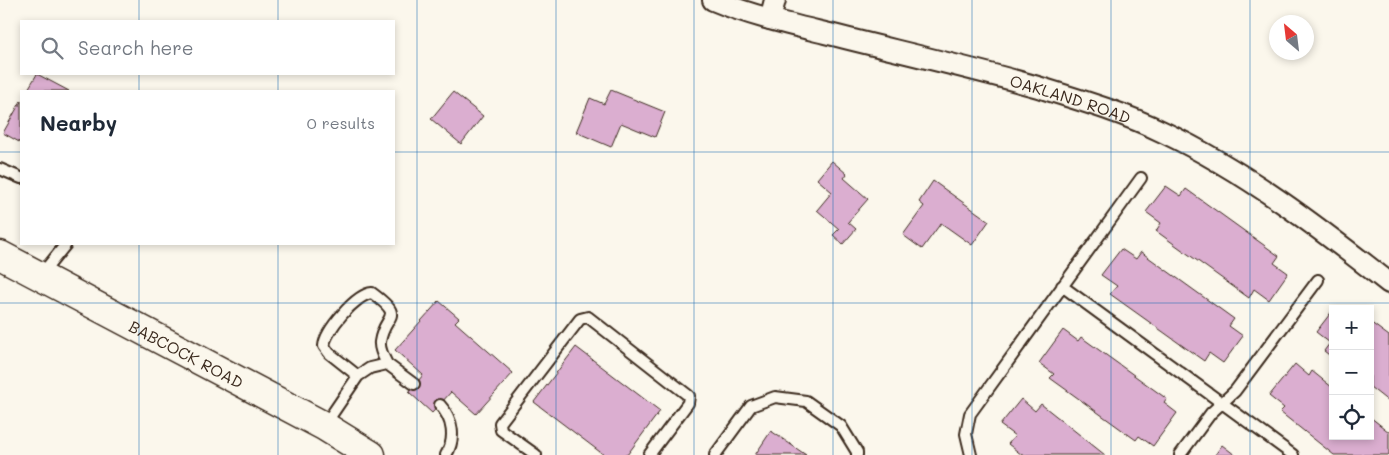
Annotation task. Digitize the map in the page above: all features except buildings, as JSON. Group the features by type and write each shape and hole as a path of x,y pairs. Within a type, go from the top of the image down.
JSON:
{"main road":[{"name":"BABCOCK ROAD","path":"0,255 324,426 359,452"}],"street":[{"name":"OAKLAND ROAD","path":"713,0 772,10 1038,87 1109,110 1162,131 1206,154 1254,184 1321,230 1389,283"}],"lane":[{"path":"0,169 20,178"},
{"path":"971,455 966,434 970,414 1141,178"},
{"path":"40,276 65,245"},
{"path":"1180,455 1211,413 1235,391 1318,280"},
{"path":"1062,286 1292,455"},
{"path":"358,376 329,353 324,346 324,339 357,299 372,293 391,310 391,318 380,343 387,364 414,384"},
{"path":"536,455 501,430 500,423 580,319 588,317 689,396 688,403 649,455"},
{"path":"324,426 358,376 370,368 387,364"},
{"path":"715,455 751,406 775,397 806,401 841,426 857,455"},
{"path":"440,405 446,412 452,426 452,439 446,455"}]}
